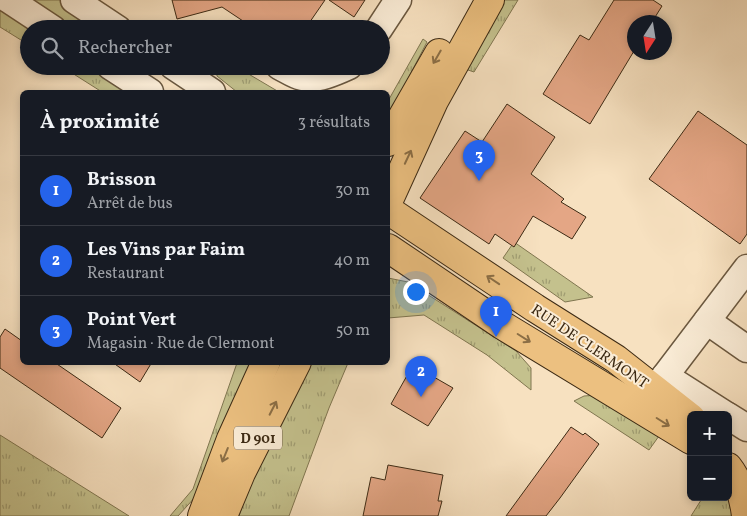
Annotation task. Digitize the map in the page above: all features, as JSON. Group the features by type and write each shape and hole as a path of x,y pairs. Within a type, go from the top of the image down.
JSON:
{"main road":[{"path":"391,133 470,0"},
{"path":"390,198 434,101 490,0"},
{"name":"RUE DE CLERMONT","path":"390,211 629,368 660,382 687,413"},
{"name":"RUE DE CLERMONT","path":"390,249 502,324 687,438"},
{"path":"390,266 406,267 425,272"},
{"name":"D 901","path":"202,516 231,439 265,365"},
{"name":"D 901","path":"224,516 241,473 295,365"},
{"path":"732,451 747,465"},
{"path":"732,472 740,489 746,516"},
{"path":"230,516 241,473"}],"street":[{"path":"9,0 39,20"},
{"path":"74,0 104,20"},
{"path":"385,20 398,0"},
{"path":"124,75 147,90"},
{"path":"152,90 166,75"},
{"path":"187,75 209,90"},
{"path":"295,75 307,78 317,78 325,75"},
{"path":"719,411 660,382 747,268"},
{"path":"707,322 747,349"},
{"path":"556,358 568,347 587,340"},
{"path":"732,418 747,428"}],"green space":[{"path":"28,0 62,0 92,20 58,20"},
{"path":"504,0 518,0 474,72 465,69"},
{"path":"0,6 22,20 20,20 20,39 0,27"},
{"path":"423,39 427,42 390,113 390,97"},
{"path":"75,75 108,75 129,89 129,90 99,90"},
{"path":"250,75 276,90 234,90 217,76"},
{"path":"514,242 593,297 565,302 503,258"},
{"path":"390,278 408,282 516,351 531,368 531,390 487,355 424,315 390,318"},
{"path":"236,365 254,365 197,495 178,516 170,516 193,489"},
{"path":"310,365 347,365 289,516 239,516 253,475"},
{"path":"598,395 659,436 649,450 574,401 584,396"},
{"path":"0,435 129,516 0,516"},
{"path":"700,501 730,501 736,516 691,516"}],"building":[{"path":"172,0 325,0 311,20 242,20 222,7 177,19"},
{"path":"329,0 365,0 354,17"},
{"path":"614,0 653,0 662,6 656,15 627,15 627,60 629,60 590,124 543,94 580,35 589,40"},
{"path":"507,104 555,137 531,174 564,199 561,202 586,217 572,239 533,216 514,247 495,234 489,244 420,198 465,131 482,142"},
{"path":"698,111 747,145 747,234 740,244 649,179"},
{"path":"5,329 20,340 20,365 58,365 121,408 102,438 0,368 0,337"},
{"path":"116,365 150,365 140,382"},
{"path":"413,365 453,388 428,426 391,404"},
{"path":"571,427 583,435 585,433 599,444 560,498 546,516 506,516"},
{"path":"388,465 443,475 438,501 442,501 438,516 363,516 371,477 385,480"}],"place":[{"name":"Point Vert","path":"479,181"},
{"name":"Brisson","path":"496,337"},
{"name":"Les Vins par Faim","path":"421,397"}]}
